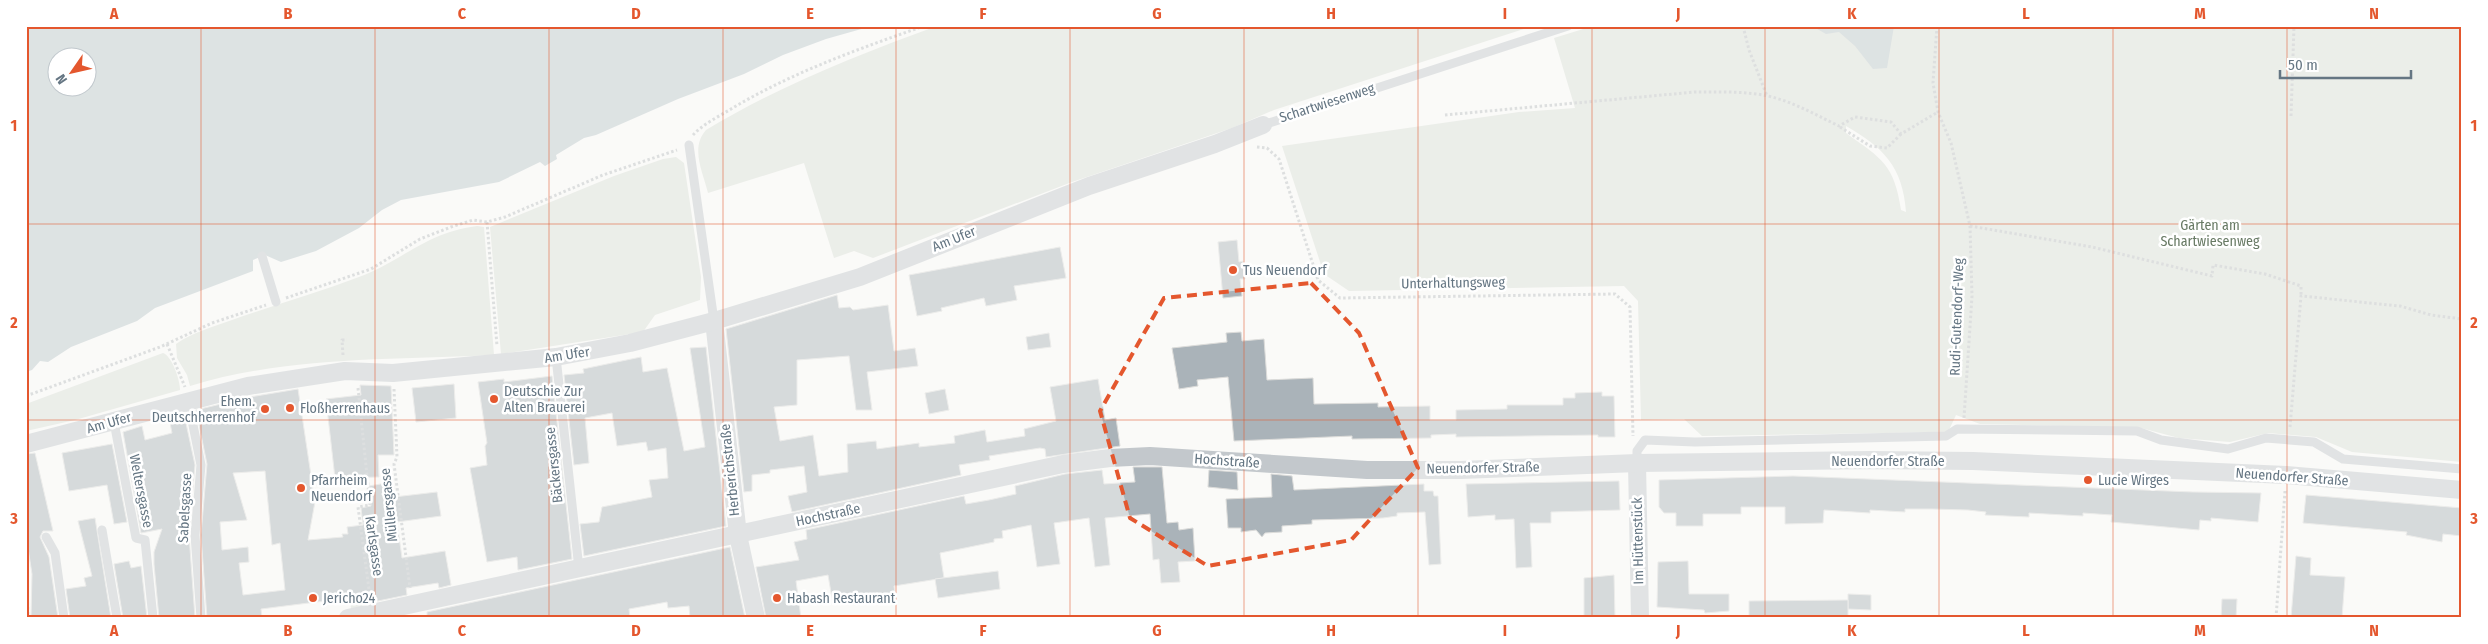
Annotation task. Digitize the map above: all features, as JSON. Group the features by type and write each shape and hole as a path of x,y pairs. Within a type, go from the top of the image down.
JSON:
{"street":[{"name":"Schartwiesenweg","path":"1089,186 1266,126"},
{"name":"Am Ufer","path":"26,444 114,422 188,400 248,386 345,371 393,373 498,364 556,357 630,343 714,322 860,277 1089,186"},
{"name":"Herberichstraße","path":"714,322 738,535 756,618"},
{"name":"Hochstraße","path":"348,618 412,606 1063,464 1110,458 1150,456 1313,466"},
{"name":"Neuendorfer Straße","path":"1313,466 1367,470 1461,470 1637,457 1972,462 2286,475 2462,490"},
{"name":"Im Hüttenstück","path":"1637,457 1640,618"}],"lane":[{"name":"Schartwiesenweg","path":"1266,126 1568,26"},
{"path":"689,145 714,322"},
{"path":"262,256 276,302"},
{"name":"Bäckersgasse","path":"556,357 579,569"},
{"name":"Sabelsgasse","path":"188,400 201,466 195,535 201,618"},
{"name":"Weltersgasse","path":"114,422 136,538 145,540 153,618"},
{"path":"1637,457 1645,440 1695,442 1946,436 1957,429 2137,431 2161,440 2228,449 2266,438 2314,442 2343,459 2462,469"},
{"path":"102,530 117,618"},
{"path":"46,537 55,553 64,618"}],"path":[{"path":"523,209 603,175 689,145 692,136 700,128 745,101 792,77 924,26"},
{"path":"1743,26 1749,50 1767,96"},
{"name":"Rudi-Gutendorf-Weg","path":"1937,26 1933,83 1938,112 1951,143 1970,226 1972,296 1964,419 1969,430"},
{"path":"2291,116 2294,26"},
{"path":"1445,115 1695,92 1767,96 1804,108 1839,126 1870,146 1886,148 1901,134 1938,112"},
{"path":"1839,126 1855,117 1864,118 1890,122 1901,134"},
{"name":"Unterhaltungsweg","path":"1249,148 1267,148 1279,159 1318,280 1340,298 1615,294 1630,307 1632,432 1637,457"},
{"path":"487,222 498,364"},
{"path":"1970,226 2092,247 2212,276 2213,265 2265,274 2301,286 2289,440"},
{"path":"2301,296 2400,306 2431,315 2462,319"},
{"path":"167,344 185,385 188,400"},
{"name":"Karlsgasse","path":"357,372 370,505 358,507 372,614"},
{"name":"Müllersgasse","path":"393,373 397,457 394,464 412,606"},
{"path":"2276,618 2286,475"},
{"path":"26,546 28,618"}],"highlighted area":[{"path":"1311,283 1359,333 1418,468 1351,540 1208,566 1130,518 1100,411 1164,298"}],"green space":[{"path":"937,26 1533,26 1274,110 1232,128 1072,182 873,258 854,251 834,258 804,163 708,193 698,152 701,137 706,130 790,85 877,48"},
{"name":"Gärten am Schartwiesenweg","path":"1593,26 2462,26 2462,462 2352,452 2316,437 2268,433 2230,442 2179,438 2141,428 1980,424 1956,415 1948,432 1702,436 1684,419 1641,420 1638,301 1624,286 1349,291 1324,274 1282,146 1519,112 1575,108 1554,38","holes":["1846,126 1871,142 1889,160 1901,183 1906,212 1901,210 1895,182 1890,172 1877,157 1846,133"]},
{"path":"676,157 684,163 701,277 700,300 655,315 643,332 501,354 490,227 614,176 663,159"},
{"path":"477,226 484,227 494,355 303,364 227,376 190,386 187,375 177,358 176,344 183,340 196,333 359,277 429,241 459,230"},
{"path":"163,353 175,369 180,390 75,420 26,431 26,404"},
{"path":"362,556 368,606 351,609 345,559"}],"shaded area":[{"path":"26,26 872,26 826,39 783,55 744,74 678,99 596,135 584,138 556,155 557,159 545,166 540,162 499,182 401,200 382,210 359,228 316,251 281,262 265,255 253,260 253,271 155,308 137,321 71,347 48,362 40,361 32,370 26,372"},
{"path":"1812,26 1894,26 1887,68 1873,69 1855,46 1839,32 1826,34"}],"building":[{"name":"Tus Neuendorf","path":"1237,240 1239,262 1243,261 1245,279 1240,279 1242,296 1223,298 1218,242"},
{"path":"1060,247 1066,278 1014,286 1017,300 986,306 984,298 941,308 942,311 917,316 909,275"},
{"path":"837,295 839,308 850,307 853,310 888,305 894,351 915,348 918,366 867,372 872,410 856,410 849,356 797,360 797,405 774,407 780,441 813,435 819,476 848,472 847,444 876,441 877,449 919,443 919,447 955,443 954,436 985,430 987,442 1025,436 1024,429 1056,421 1050,387 1098,379 1105,420 1116,418 1120,446 1046,457 1045,449 1040,448 989,456 990,460 959,465 961,475 792,512 788,496 807,492 804,466 770,470 770,473 752,475 752,491 744,492 726,329"},
{"path":"1241,332 1242,341 1264,339 1267,380 1313,378 1314,404 1378,403 1378,407 1430,406 1430,420 1456,420 1456,410 1507,409 1507,405 1563,405 1563,398 1575,398 1575,393 1602,392 1602,396 1614,396 1615,437 1598,437 1598,435 1456,437 1456,434 1431,435 1431,438 1352,439 1352,436 1234,441 1228,377 1197,380 1198,386 1179,389 1172,348 1227,342 1226,333"},
{"path":"1049,333 1051,347 1028,350 1026,337"},
{"path":"706,347 726,526 584,556 580,524 599,522 602,507 652,497 649,480 668,478 666,448 648,451 646,442 617,446 612,413 585,418 589,463 574,465 564,375 584,373 583,369 641,357 643,372 667,368 684,451 705,447 690,348"},
{"path":"552,376 572,559 518,570 517,557 487,562 470,468 487,465 485,446 487,443 478,382 504,379 504,382"},
{"path":"454,384 456,418 416,422 412,388"},
{"path":"360,385 391,386 394,455 378,455 379,477 335,478 326,399 361,395"},
{"path":"298,389 315,502 308,540 343,537 342,534 348,534 347,527 363,525 361,508 371,506 369,486 392,482 394,497 437,492 441,516 397,522 402,558 445,551 451,585 439,588 438,583 406,588 407,595 373,602 372,595 261,609 262,618 207,618 201,535 207,464 196,410 250,397","holes":["265,471 272,545 280,543 285,590 243,595 239,563 249,562 248,547 222,550 220,522 247,520 233,473"]},
{"path":"945,389 949,410 929,414 925,393"},
{"path":"184,414 195,465 189,535 195,618 159,618 154,552 162,529 141,533 123,432 142,426 145,440 172,433 169,418"},
{"path":"112,444 127,522 114,524 107,485 69,491 62,453"},
{"path":"35,453 53,531 43,531 40,537 49,557 58,618 31,618 32,574 26,535 26,454"},
{"path":"1133,467 1162,467 1167,523 1178,522 1179,530 1193,528 1195,561 1178,562 1180,582 1161,583 1159,559 1153,560 1150,514 1105,518 1110,565 1095,567 1089,518 1054,523 1060,564 1037,567 1031,525 1002,531 1003,538 994,539 994,542 940,553 944,578 894,586 895,593 877,596 877,599 833,604 828,575 796,581 801,618 766,618 756,567 799,560 794,542 807,539 806,530 964,496 966,504 989,500 1016,494 1015,486 1065,474 1102,470 1104,484 1135,482"},
{"path":"1209,470 1237,472 1238,490 1208,487"},
{"path":"1271,474 1292,476 1294,490 1424,484 1424,491 1433,491 1434,496 1438,496 1441,564 1429,565 1425,512 1397,513 1397,516 1383,518 1312,520 1312,524 1282,526 1282,532 1265,533 1262,537 1256,530 1241,532 1241,528 1228,528 1226,499 1272,497"},
{"path":"1793,476 2261,493 2258,522 2211,518 2211,521 2200,520 2199,530 2111,522 2112,515 2083,513 2083,516 2029,513 2029,517 1985,515 1986,512 1968,510 1932,509 1905,509 1905,512 1870,510 1870,513 1824,510 1823,523 1785,524 1785,507 1741,507 1741,514 1703,514 1703,526 1676,526 1676,513 1664,513 1659,507 1659,480"},
{"path":"1619,481 1620,510 1551,512 1551,523 1530,523 1532,567 1516,568 1514,519 1495,520 1495,515 1468,517 1466,484"},
{"path":"2306,495 2462,508 2462,536 2443,534 2442,542 2406,535 2407,532 2303,523"},
{"path":"95,518 111,618 70,618 66,589 86,586 84,578 92,576 78,521"},
{"path":"730,547 745,618 690,618 689,606 668,608 667,602 629,609 630,618 427,618 427,612"},
{"path":"2296,556 2311,558 2310,575 2345,577 2342,618 2291,618"},
{"path":"129,561 131,568 141,566 147,618 123,618 114,564"},
{"path":"1688,561 1689,594 1729,594 1729,611 1705,613 1704,610 1657,607 1658,562"},
{"path":"998,571 1000,589 938,598 935,579"},
{"path":"1614,575 1615,618 1584,618 1584,578"},
{"path":"1848,594 1871,595 1871,610 1848,609"},
{"path":"2222,599 2237,599 2236,618 2221,618"},
{"path":"1848,600 1848,616 1749,616 1749,601"}],"place":[{"name":"Tus Neuendorf","path":"1233,270"},
{"name":"Deutschie Zur Alten Brauerei","path":"494,399"},
{"name":"Floßherrenhaus","path":"290,408"},
{"name":"Ehem. Deutschherrenhof","path":"265,409"},
{"name":"Lucie Wirges","path":"2088,480"},
{"name":"Pfarrheim Neuendorf","path":"301,488"},
{"name":"Jericho24","path":"313,598"},
{"name":"Habash Restaurant","path":"777,598"}]}
